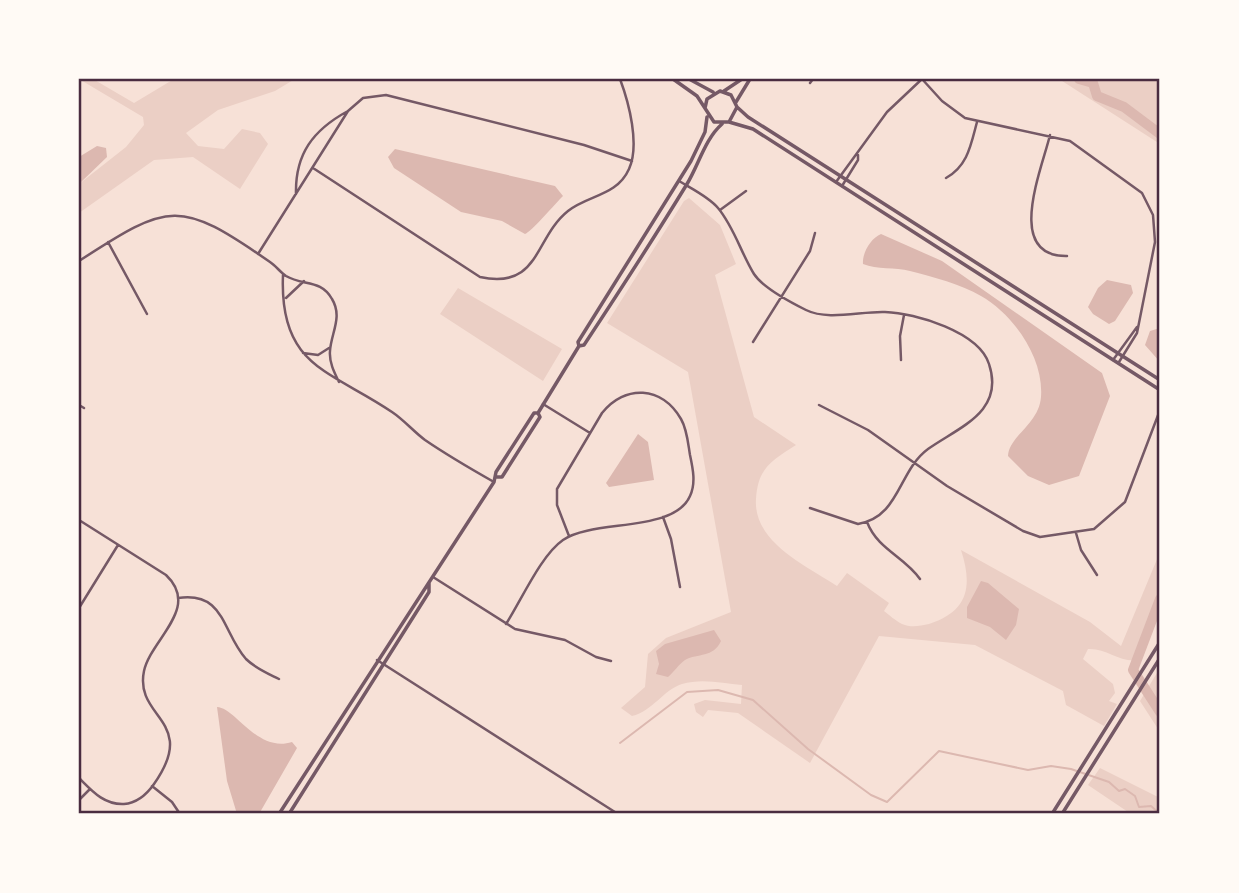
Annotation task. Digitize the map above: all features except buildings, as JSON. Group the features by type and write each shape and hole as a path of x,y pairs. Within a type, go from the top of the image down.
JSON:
{"street":[{"path":"313,168 480,277 500,280 528,268 563,216 618,185 632,161 632,135 620,79"},
{"path":"279,814 494,482 496,472 534,413 538,413 579,346 578,342 680,181 697,149 707,117 705,108 695,95 673,79"},
{"path":"689,79 715,92 724,92 742,79"},
{"path":"729,122 750,79"},
{"path":"836,182 887,112 922,79 950,108 977,122 1050,135 1081,147 1137,188 1149,205 1155,242 1136,327 1137,333 1118,364"},
{"path":"705,108 707,99 715,92"},
{"path":"724,92 748,117 1160,380"},
{"path":"296,194 296,176 316,132 363,99 386,95 584,145 632,161"},
{"path":"258,254 348,111"},
{"path":"707,117 722,124"},
{"path":"579,346 584,345 686,185 710,135 722,124 729,122 753,129 1160,390"},
{"path":"946,178 955,173 964,162 977,122"},
{"path":"1050,135 1030,224 1039,246 1051,254 1067,256"},
{"path":"842,186 858,160 858,155"},
{"path":"680,181 720,210 754,274 783,296 813,313 886,312 904,315 954,330 972,339 985,354 992,379 987,403 977,418 926,451 886,510 867,523 847,522 826,511 810,508"},
{"path":"720,210 746,191"},
{"path":"79,261 146,220 164,215 188,215 208,222 258,254 283,275 322,287 334,302 337,317 331,345 331,363 339,382"},
{"path":"753,342 810,251 815,233"},
{"path":"108,242 147,314"},
{"path":"283,275 291,328 303,353 317,368 395,414 424,439 494,482"},
{"path":"286,299 304,281"},
{"path":"901,360 900,336 904,315"},
{"path":"1113,360 1136,327"},
{"path":"303,353 318,355 331,345"},
{"path":"506,624 552,551 569,536 663,517 680,509 687,502 694,483 684,425 676,412 653,395 628,393 611,401 590,433 557,489 557,506 569,536"},
{"path":"543,404 590,433"},
{"path":"79,405 84,408"},
{"path":"820,405 868,430 915,465 1032,535 1049,537 1099,526 1125,502 1160,410"},
{"path":"663,517 671,539 680,587"},
{"path":"79,520 166,575 178,598 174,619 144,674 145,690 168,731 172,744 170,759 152,786 137,800 123,804 103,800 79,778"},
{"path":"867,523 878,544 908,564 920,579"},
{"path":"1076,533 1081,550 1097,575"},
{"path":"79,608 118,545"},
{"path":"433,577 506,624 521,631 565,640 596,657 611,661"},
{"path":"289,814 429,592 429,583"},
{"path":"178,598 197,597 212,605 247,660 279,679"},
{"path":"1052,814 1160,642"},
{"path":"1062,814 1160,658"},
{"path":"377,660 618,814"},
{"path":"152,786 172,802 180,814"},
{"path":"79,800 90,789"}],"shaded area":[{"path":"79,79 93,79 134,103 174,79 295,79 275,91 218,110 186,133 198,146 224,149 242,129 260,133 268,144 240,189 193,157 154,160 79,213 79,184 126,147 144,125 143,117"},
{"path":"1059,79 1160,79 1160,144"},
{"path":"97,146 106,148 107,157 79,184 79,157"},
{"path":"395,149 555,186 563,196 525,234 502,221 461,212 394,168 388,157"},
{"path":"689,198 720,225 736,264 715,275 754,417 796,445 767,466 757,488 756,499 757,514 763,528 772,540 797,561 837,586 847,573 889,603 884,611 895,620 902,624 919,626 942,619 959,605 964,596 967,575 961,550 1090,622 1121,646 1160,552 1160,611 1139,660 1125,659 1095,649 1088,649 1083,659 1113,684 1115,693 1109,701 1117,704 1104,726 1066,705 1063,691 975,645 879,636 810,763 738,713 708,710 703,717 696,712 694,704 705,700 741,704 742,685 712,681 689,682 675,687 646,710 632,716 621,708 645,687 648,654 666,638 731,612 688,372 607,323 684,201"},
{"path":"881,234 942,261 1102,373 1110,396 1079,476 1049,485 1028,476 1008,456 1013,442 1035,415 1041,397 1038,367 1015,326 993,304 965,288 910,271 863,264 868,246"},
{"path":"1107,280 1131,285 1133,293 1115,321 1109,324 1093,314 1088,307 1098,288"},
{"path":"458,288 562,349 543,381 440,314"},
{"path":"1160,328 1160,362 1145,345 1150,331"},
{"path":"638,434 648,442 654,480 609,487 606,483"},
{"path":"981,581 988,583 1019,609 1016,625 1006,640 990,627 967,618 967,607"},
{"path":"714,630 721,641 714,650 685,660 668,677 656,674 659,664 656,651 665,644"},
{"path":"1160,668 1160,732 1140,701"},
{"path":"217,707 232,714 258,736 280,744 292,742 297,748 259,814 237,814 227,781"},
{"path":"1100,768 1160,798 1160,814 1131,814 1088,785"}],"waterway":[{"path":"1079,79 1093,83 1097,96 1124,107 1160,134"},
{"path":"1160,599 1133,670 1160,712"},
{"path":"620,743 687,692 718,690 753,700 808,749 871,795 887,802 939,751 1028,770 1051,766 1071,769 1109,782 1119,791 1125,789 1135,796 1139,807 1151,806 1160,814"}]}
